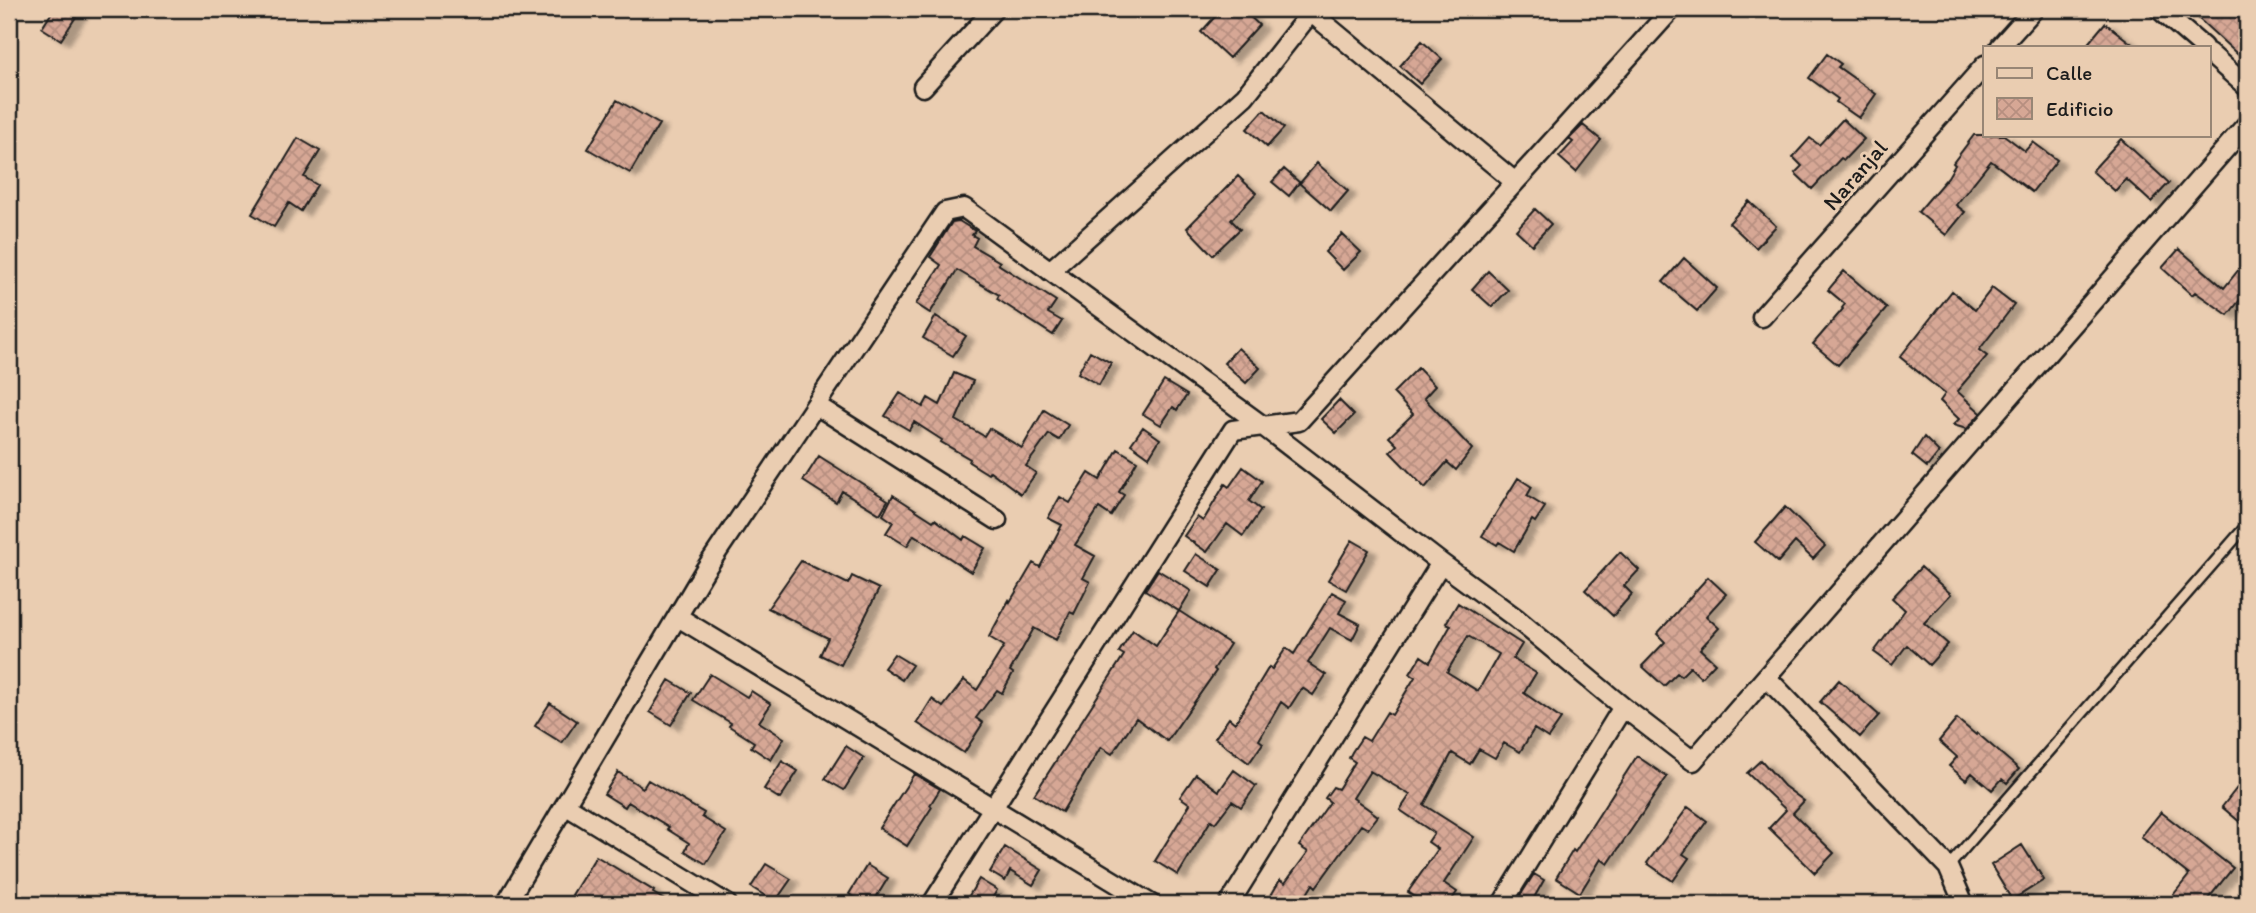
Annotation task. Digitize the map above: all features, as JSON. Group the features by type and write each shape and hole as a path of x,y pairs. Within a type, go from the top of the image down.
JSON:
{"street":[{"path":"923,87 994,9"},
{"path":"932,904 1233,430 1299,421 1672,9"},
{"path":"2001,46 2034,9"},
{"path":"2159,9 2202,46"},
{"path":"1050,271 1245,96 1309,10 1516,182"},
{"path":"2210,54 2247,87"},
{"name":"Naranjal","path":"1762,317 1983,67"},
{"path":"506,904 705,570 945,212 964,208 1263,426 1441,564 1517,619 1693,761 2247,124"},
{"path":"816,405 997,520"},
{"path":"1229,904 1441,564"},
{"path":"678,617 1151,904"},
{"path":"1767,678 1948,867 1965,904"},
{"path":"1502,904 1623,707"},
{"path":"565,805 727,904"}],"lane":[{"path":"1948,867 2247,525"}],"building":[{"path":"54,9 81,9 61,40 42,28"},
{"path":"1222,9 1242,9 1259,25 1229,58 1201,32"},
{"path":"2208,9 2231,9 2247,24 2247,63 2199,19"},
{"path":"2105,23 2135,46 2086,46"},
{"path":"1422,41 1442,59 1420,84 1400,66"},
{"path":"1827,54 1841,64 1838,67 1876,94 1859,118 1809,78"},
{"path":"617,100 659,124 630,173 588,149"},
{"path":"1264,110 1284,128 1267,147 1247,129"},
{"path":"1843,119 1864,139 1844,160 1841,158 1812,189 1795,173 1802,166 1793,157 1810,138 1819,145"},
{"path":"1583,125 1601,140 1576,172 1559,157 1573,142 1569,139"},
{"path":"1974,135 2005,136 2025,151 2033,142 2057,160 2032,192 1991,161 1956,205 1965,212 1946,235 1918,212 1948,177 1955,165 1953,163"},
{"path":"298,138 320,151 304,177 317,185 301,211 289,203 274,227 252,214"},
{"path":"2121,139 2169,183 2151,202 2126,179 2115,191 2092,171"},
{"path":"1317,163 1348,191 1331,211 1299,183 1289,196 1272,182 1284,169 1300,183"},
{"path":"1238,176 1256,193 1231,220 1240,229 1213,255 1187,228"},
{"path":"1749,201 1776,226 1756,248 1729,223"},
{"path":"1535,209 1551,224 1532,245 1516,230"},
{"path":"959,221 975,231 972,235 977,238 973,246 1056,301 1048,313 1062,321 1053,335 997,299 999,295 957,270 930,313 916,304 941,265 930,257 952,222"},
{"path":"1342,234 1361,252 1343,270 1325,252"},
{"path":"2179,249 2224,288 2247,259 2247,307 2240,300 2228,315 2195,292 2192,295 2162,268"},
{"path":"1684,258 1717,288 1697,311 1663,282"},
{"path":"1488,271 1508,290 1492,307 1472,289"},
{"path":"1844,271 1887,308 1838,365 1813,344 1843,309 1845,304 1828,290"},
{"path":"1992,288 2014,305 1979,350 1987,356 1957,391 1981,413 1967,429 1953,425 1959,419 1940,401 1945,394 1900,357 1952,291 1975,310"},
{"path":"936,316 966,336 953,356 923,338"},
{"path":"1238,348 1260,368 1246,383 1224,363"},
{"path":"1090,351 1111,363 1099,385 1078,373"},
{"path":"1418,368 1435,386 1424,398 1472,449 1456,470 1447,462 1425,488 1390,452 1397,445 1389,437 1413,414 1393,393"},
{"path":"954,373 973,381 956,420 984,436 989,428 1022,448 1044,410 1068,425 1059,440 1049,434 1026,466 1036,473 1021,494 990,471 988,474 969,462 970,459 914,422 909,430 885,416 900,393 923,407 928,398 940,405"},
{"path":"1164,381 1187,395 1177,410 1173,407 1161,425 1143,414"},
{"path":"1339,400 1354,415 1336,433 1321,419"},
{"path":"1143,427 1160,439 1149,457 1131,444"},
{"path":"1924,437 1939,452 1927,467 1912,455"},
{"path":"1118,449 1137,461 1119,492 1124,495 1111,516 1099,508 1075,545 1095,556 1083,578 1090,582 1074,614 1070,612 1056,640 1034,628 1010,671 1013,673 1002,693 997,690 976,718 983,723 964,753 917,723 932,699 943,707 964,680 977,690 1004,646 989,637 1033,563 1040,567 1062,525 1048,518 1060,497 1070,503 1089,473 1100,480"},
{"path":"819,456 888,500 880,514 842,491 836,502 803,481"},
{"path":"1243,467 1262,481 1249,501 1261,510 1243,536 1227,524 1207,552 1184,536 1197,517 1203,521 1225,484 1229,487"},
{"path":"1518,478 1532,487 1527,496 1545,507 1535,522 1532,520 1514,551 1482,536"},
{"path":"893,495 933,521 935,519 963,540 965,536 985,548 971,572 914,535 907,546 886,533 893,522 883,515"},
{"path":"1785,507 1825,546 1813,559 1795,542 1778,562 1755,542"},
{"path":"1352,540 1369,550 1346,590 1328,580"},
{"path":"1620,552 1639,570 1624,586 1632,594 1613,616 1585,590"},
{"path":"1196,554 1221,570 1210,587 1185,571"},
{"path":"801,561 848,584 852,576 879,589 841,665 820,655 828,638 768,608"},
{"path":"1921,567 1951,594 1924,623 1948,644 1929,665 1907,645 1892,665 1874,652 1905,610 1892,598"},
{"path":"1158,570 1191,591 1179,611 1145,590"},
{"path":"1708,577 1726,594 1706,616 1719,628 1700,649 1715,663 1701,678 1690,667 1681,676 1677,673 1664,686 1642,666 1665,642 1657,634"},
{"path":"1332,592 1346,600 1339,613 1360,624 1352,640 1330,628 1308,663 1326,675 1313,695 1302,688 1289,708 1281,702 1259,740 1263,743 1249,763 1215,738 1229,718 1235,723 1269,667 1272,669 1286,648 1294,654"},
{"path":"1458,603 1522,644 1513,659 1536,673 1524,693 1561,719 1548,738 1534,729 1520,752 1504,743 1495,758 1479,749 1470,764 1452,753 1424,805 1474,837 1444,883 1457,892 1449,904 1426,904 1408,892 1438,849 1428,842 1434,833 1400,810 1410,795 1370,771 1353,798 1378,816 1368,829 1361,825 1316,887 1313,884 1301,904 1266,904 1280,880 1285,883 1308,852 1299,846 1330,802 1325,798 1333,787 1338,789 1355,762 1349,758 1352,752 1362,737 1369,741 1387,712 1392,715 1415,677 1410,674 1421,656 1430,662 1451,625 1446,623","holes":["1468,636 1499,654 1478,691 1447,672"]},
{"path":"1179,611 1230,644 1214,669 1216,671 1167,741 1136,718 1112,754 1101,747 1062,812 1034,795 1124,655 1119,652 1133,630 1156,646"},
{"path":"894,654 912,665 902,680 884,668"},
{"path":"710,674 747,697 751,691 771,704 759,722 784,738 771,760 751,747 754,742 729,726 731,723 693,700"},
{"path":"669,680 691,693 671,725 650,712"},
{"path":"1839,680 1879,715 1860,737 1820,702"},
{"path":"550,703 577,721 562,743 535,726"},
{"path":"1957,719 2019,769 2007,783 2002,779 1992,790 1972,773 1966,780 1949,766 1957,757 1939,741"},
{"path":"846,746 864,758 844,790 825,779"},
{"path":"1637,756 1667,777 1608,864 1601,859 1580,893 1556,878"},
{"path":"1761,760 1784,786 1804,801 1793,813 1834,853 1815,873 1769,828 1786,810 1747,773"},
{"path":"782,761 798,771 780,799 764,789"},
{"path":"1234,770 1256,786 1241,807 1232,801 1215,823 1211,820 1178,875 1155,861 1190,804 1180,797 1196,774 1219,791"},
{"path":"618,772 643,788 648,780 704,813 702,817 726,832 706,864 685,851 689,843 667,829 669,827 628,802 625,807 604,794"},
{"path":"914,774 940,789 907,846 879,828"},
{"path":"2247,775 2247,828 2222,807"},
{"path":"1688,807 1707,821 1683,854 1689,858 1673,881 1647,863"},
{"path":"2161,812 2233,868 2204,904 2166,904 2189,875 2141,837"},
{"path":"2022,845 2044,880 2012,900 1991,865"},
{"path":"1005,847 1042,870 1033,885 1010,871 1005,881 990,872"},
{"path":"596,856 671,904 588,904 572,895"},
{"path":"766,864 791,879 775,902 751,887"},
{"path":"867,865 888,878 872,904 864,904 849,894"},
{"path":"1534,874 1544,880 1531,903 1520,896"},
{"path":"979,879 997,890 989,904 964,904"}]}
